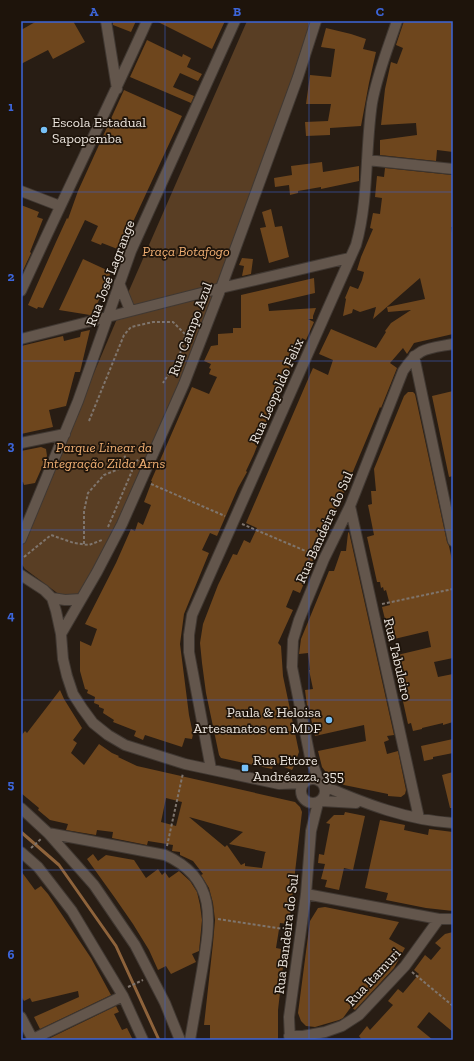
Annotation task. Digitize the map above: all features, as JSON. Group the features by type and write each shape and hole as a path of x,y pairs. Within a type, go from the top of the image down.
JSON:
{"street":[{"path":"106,21 117,89"},
{"path":"21,291 60,206 117,89 147,21"},
{"name":"Rua José Lagrange","path":"21,539 78,401 119,283 132,251 234,21"},
{"name":"Rua Campo Azul","path":"61,634 122,524 143,480 198,348 298,77 316,21"},
{"name":"Rua Leopoldo Felix","path":"211,769 189,652 189,635 192,615 356,245 362,224 373,101 379,74 398,21"},
{"path":"367,160 453,169"},
{"path":"21,191 60,206"},
{"path":"21,339 130,310 349,258"},
{"path":"119,283 130,310"},
{"path":"453,344 423,350 414,356 453,541"},
{"name":"Rua Bandeira do Sul","path":"322,784 310,757 292,667 293,640 299,620 324,559 350,506 403,371 414,356"},
{"path":"21,443 65,434"},
{"name":"Rua Tabuleiro","path":"350,506 420,818"},
{"path":"21,575 44,590 52,598 61,634 63,659 73,694 94,723 108,735 125,745 185,764 279,784 306,782 315,779 322,784 364,804 403,816 453,824"},
{"path":"52,598 65,600 81,599"},
{"name":"Rua Bandeira do Sul","path":"306,782 310,757"},
{"path":"305,800 301,790 306,782"},
{"path":"279,784 310,803 364,804"},
{"path":"320,802 325,794 322,784"},
{"name":"Rua Bandeira do Sul","path":"305,800 311,831"},
{"name":"Rua Bandeira do Sul","path":"290,1038 289,1017 306,894 311,831 320,802"},
{"path":"21,808 94,885 134,945 165,1003 180,1040"},
{"path":"46,835 165,855 177,861 191,872 200,883 206,900 209,918 190,1040"},
{"path":"21,852 38,867 72,911 124,992 143,1040"},
{"path":"306,894 439,918 453,919"},
{"name":"Rua Itamuri","path":"290,1038 325,1032 342,1026 359,1015 405,966 439,918"},
{"path":"21,1017 33,1040 124,992"}],"path":[{"path":"89,421 124,335 131,327 153,322 173,322 185,334 185,343 163,383"},
{"path":"84,544 84,511 88,493 104,475 129,465 156,448"},
{"path":"106,533 132,472 124,455"},
{"path":"143,480 324,559"},
{"path":"24,557 51,535 74,543 89,545 102,540"},
{"path":"372,606 453,589"},
{"path":"165,855 185,764"},
{"path":"32,848 46,835"},
{"path":"209,918 300,932"},
{"path":"405,966 453,1006"},
{"path":"124,992 146,979"}],"green space":[{"name":"Parque Linear da Integração Zilda Arns","path":"247,21 313,21 304,54 189,361 113,536 79,594 64,598 25,569 21,563 21,544 128,293"}],"building":[{"path":"37,21 73,21 85,42 53,59 48,50 21,64 21,30"},
{"path":"113,21 136,21 131,32 113,25"},
{"path":"156,21 225,21 212,49"},
{"path":"404,21 453,21 453,152 437,150 436,161 380,155 380,140 417,135 416,123 381,125 385,89 391,62 397,64 403,48 396,45"},
{"path":"326,28 366,39 363,49 376,52 361,126 330,128 330,135 306,136 305,122 328,121 331,104 306,104 310,75 331,77 335,49 321,47"},
{"path":"147,40 182,57 183,54 191,58 187,67 202,74 198,81 180,73 173,87 194,96 191,103 130,77"},
{"path":"124,90 182,116 120,250 102,243 101,245 91,241 98,226 85,220 43,308 38,307 37,309 28,305 67,218 68,219 78,191"},
{"path":"322,162 323,172 359,166 359,181 321,189 321,187 298,191 298,193 290,195 289,185 275,187 274,178 292,175 291,166"},
{"path":"385,168 452,175 453,227 451,227 453,239 453,334 414,343 407,354 403,348 390,363 397,368 381,408 380,407 300,593 293,590 286,607 293,610 278,643 281,646 283,676 299,752 292,770 274,763 272,769 221,758 219,755 206,693 200,643 203,624 218,585 233,554 237,555 244,540 250,543 257,528 246,523 313,368 328,375 333,360 319,354 331,329 376,348 391,323 411,310 388,312 387,307 425,299 420,278 373,319 376,307 360,312 353,309 352,313 343,316 345,298 350,286 358,289 362,280 364,272 357,270 373,229 370,228 373,213 380,214 382,198 375,197 377,176 384,177"},
{"path":"21,205 39,212 37,217 43,219 30,252 31,253 21,275"},
{"path":"271,209 275,227 282,226 289,257 269,263 260,228 266,227 262,212"},
{"path":"242,258 253,259 251,274 242,276 244,266 239,265"},
{"path":"83,259 111,272 108,279 109,280 92,314 90,315 59,310"},
{"path":"314,278 315,293 268,304 269,311 316,308 313,319 308,319 314,322 306,340 302,338 297,349 276,403 274,402 246,471 247,472 238,488 217,536 210,533 202,550 209,553 184,614 180,644 189,715 193,734 192,739 185,738 182,747 145,735 143,740 134,736 136,731 113,722 114,720 103,713 104,709 94,703 95,697 87,693 88,690 85,689 80,671 80,641 91,646 97,629 85,624 116,563 131,529 135,531 138,522 143,525 151,505 144,502 151,481 192,387 209,394 217,377 209,374 211,364 204,361 211,346 218,345 218,334 233,333 233,328 241,328 241,295"},
{"path":"90,330 80,372 75,372 66,406 49,410 53,427 21,434 21,346 63,336 64,341 80,337 81,332"},
{"path":"453,391 453,476 449,477 432,396"},
{"path":"408,392 413,392 415,394 453,565 453,658 434,662 438,677 453,674 453,722 443,725 443,723 413,731 411,723 408,724 393,656 431,647 428,631 390,640 382,607 390,605 386,590 384,591 383,587 381,588 380,582 377,582 367,537 374,535 368,505 372,504 371,491 376,491 374,469 404,396"},
{"path":"41,447 46,449 47,456 35,483 24,485 23,482 21,482 21,451"},
{"path":"349,532 394,735 387,736 389,740 384,742 387,754 398,751 406,790 405,794 401,797 388,796 388,794 344,785 328,775 322,767 318,751 366,741 364,725 315,736 308,705 307,706 305,690 313,689 309,670 308,653 299,654 301,639 329,571 334,571 341,551 346,551"},
{"path":"60,690 82,728 73,740 77,743 71,753 84,765 99,744 119,756 118,757 137,766 295,802 300,807 302,812 289,924 280,923 276,948 281,949 280,958 284,958 278,1010 278,1040 210,1040 210,1025 204,1025 215,920 213,903 209,888 201,875 203,874 193,861 180,855 180,852 172,851 173,845 148,841 147,845 112,838 113,832 97,830 96,835 66,830 68,824 50,820 38,810 39,808 21,793 21,736 25,731 27,733","holes":["166,798 182,802 176,826 161,822","189,817 243,832 229,844 266,852 262,868 245,866 245,863 241,865 227,845 225,847"]},
{"path":"453,739 453,753 433,757 433,759 424,761 421,746"},
{"path":"453,772 453,808 450,808 442,775"},
{"path":"345,812 365,816 353,870 344,868 339,890 325,887 327,880 321,879 325,864 318,863 319,854 324,855 330,824 326,823 334,815 344,815"},
{"path":"380,820 405,825 404,830 428,835 429,829 453,832 453,911 426,908 386,900 388,893 365,888"},
{"path":"93,854 98,861 106,855 134,860 146,878 158,869 162,875 165,872 169,878 179,871 190,881 197,892 202,920 199,951 192,954 196,962 171,974 166,966 158,970 149,950 133,924 87,859"},
{"path":"21,871 35,890 41,886 48,894 91,958 111,995 40,1029 34,1017 79,997 78,991 32,1002 30,998 24,1001 21,996"},
{"path":"325,907 399,922 389,939 405,948 394,968 355,1010 351,1007 343,1018 339,1020 315,1027 306,1026 301,1021 298,1013 310,921 318,908"},
{"path":"453,932 453,1032 429,1012 417,1027 433,1040 362,1040 359,1036 367,1026 370,1030 393,1005 388,1001 398,989 403,993 419,974 414,970 425,955 431,960 441,948 435,943 445,934"},
{"path":"116,1006 119,1012 114,1014 122,1030 127,1028 133,1040 46,1040"}],"waterway":[{"path":"21,832 59,865 116,946 159,1040"}],"place":[{"name":"Escola Estadual Sapopemba","path":"44,130"},
{"name":"Paula & Heloisa Artesanatos em MDF","path":"329,720"},
{"name":"Rua Ettore Andréazza, 355","path":"245,768"}],"park label":[{"name":"Praça Botafogo","path":"186,251"}]}
